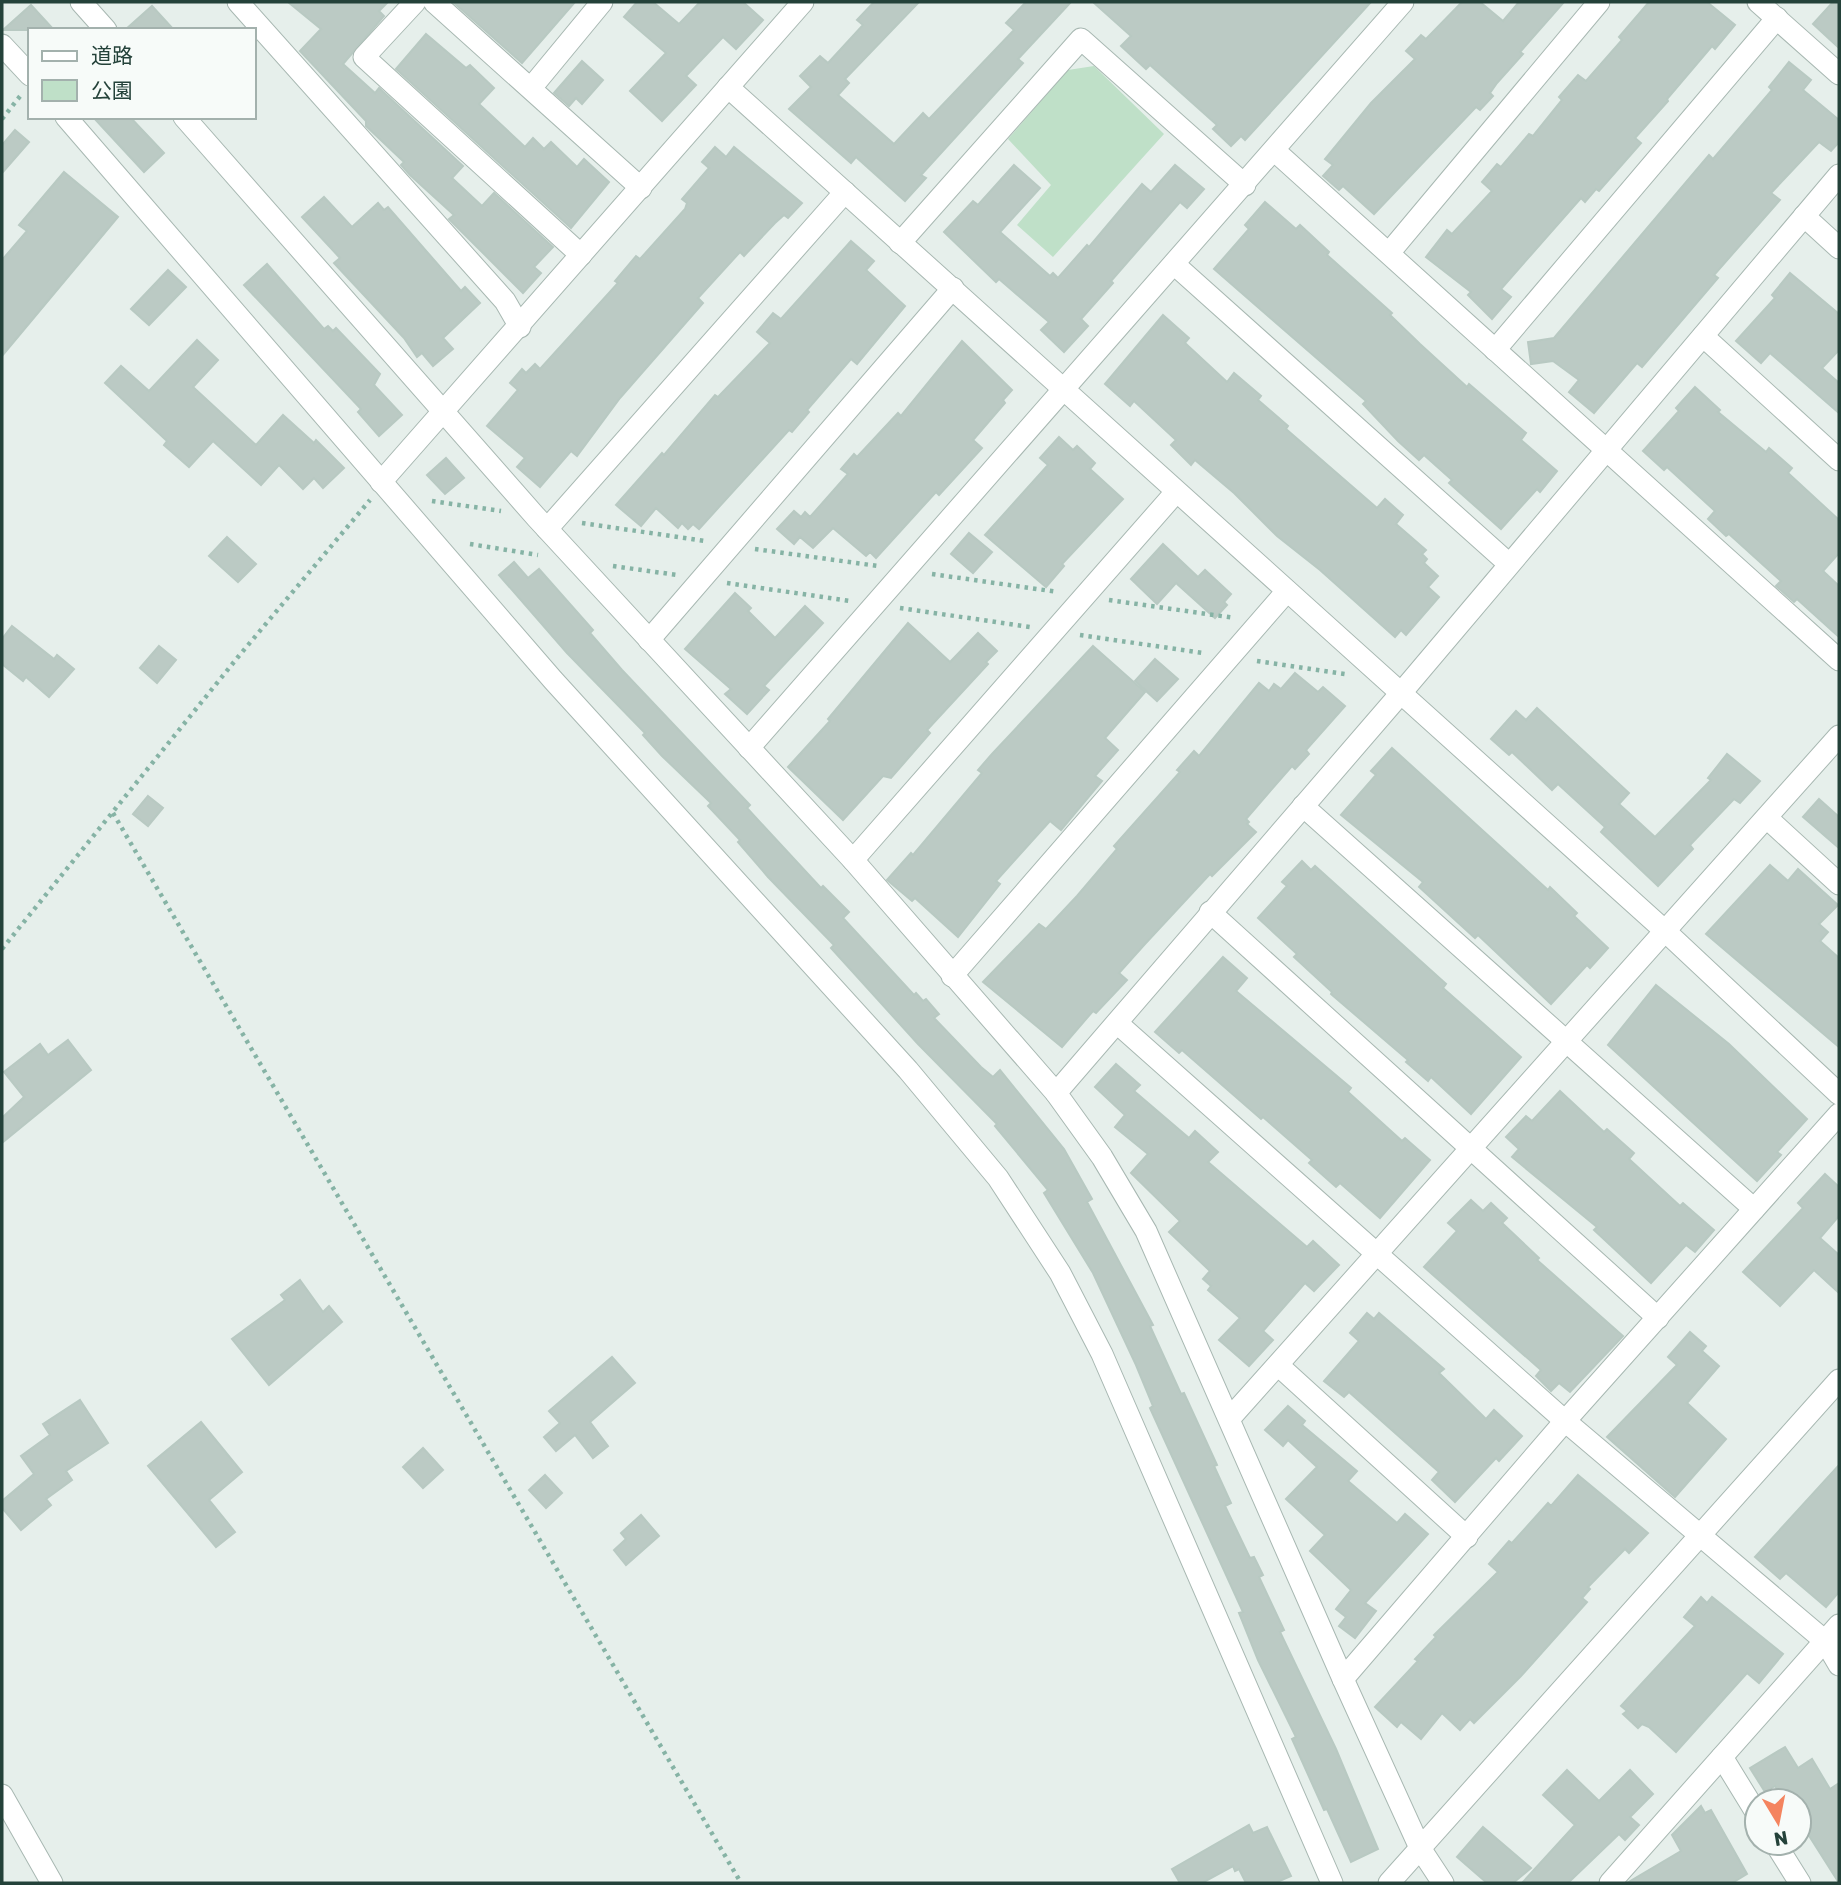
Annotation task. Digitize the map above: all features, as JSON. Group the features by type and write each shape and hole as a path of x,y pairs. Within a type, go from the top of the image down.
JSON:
{"street":[{"path":"81,2 104,28"},
{"path":"238,2 505,301 520,327"},
{"path":"415,2 364,57 581,255"},
{"path":"434,2 641,188"},
{"path":"531,88 602,2"},
{"path":"749,748 1403,2"},
{"path":"1389,253 1599,2"},
{"path":"1758,2 1839,74"},
{"path":"381,482 641,188 728,87 793,5"},
{"path":"1494,350 1777,18"},
{"path":"900,243 1081,39 1245,185"},
{"path":"2,45 26,84"},
{"path":"728,87 1664,930 1839,1094"},
{"path":"68,119 553,680 908,1070 998,1178 1060,1273 1102,1354 1332,1883"},
{"path":"186,119 546,522 575,560 853,860 1056,1093 1102,1157 1146,1231 1342,1679 1420,1848 1443,1883"},
{"path":"1275,151 1839,660"},
{"path":"1056,1093 1401,693 1839,175"},
{"path":"546,522 845,192"},
{"path":"1804,216 1839,248"},
{"path":"1174,264 1509,564"},
{"path":"649,640 953,288"},
{"path":"1703,336 1839,460"},
{"path":"853,860 1177,492"},
{"path":"952,976 1287,591"},
{"path":"1230,1418 1839,736"},
{"path":"1303,806 1564,1042 1755,1209"},
{"path":"1767,818 1839,884"},
{"path":"1210,912 1658,1318"},
{"path":"1117,1023 1565,1421 1700,1534 1832,1633 1839,1665"},
{"path":"1342,1679 1565,1421 1839,1114"},
{"path":"1279,1366 1467,1537"},
{"path":"1389,1883 1839,1380"},
{"path":"1614,1881 1832,1633"},
{"path":"1722,1757 1743,1791"},
{"path":"2,1795 52,1883"},
{"path":"1784,1857 1800,1883"}],"path":[{"path":"2,119 26,84"},
{"path":"2,948 238,657 373,496 381,482"},
{"path":"432,501 546,522 732,545 1261,622"},
{"path":"470,544 1355,676"},
{"path":"113,814 741,1883"}],"green space":[{"path":"1094,66 1164,134 1053,257 1017,225 1051,185 1008,139 1068,70"}],"building":[{"path":"288,2 388,2 379,11 384,16 343,64 375,93 379,88 463,166 452,178 482,206 494,193 553,247 534,267 541,273 523,293 449,219 454,215 410,175 401,165 404,162 366,126 366,121 300,51 321,29"},
{"path":"453,2 575,2 522,63"},
{"path":"637,2 653,2 679,24 700,2 743,2 763,20 736,49 723,37 686,76 696,85 662,121 630,91 666,53 624,17"},
{"path":"874,2 919,2 845,79 849,83 838,95 894,144 923,113 929,119 1014,30 1006,23 1026,2 1071,2 1018,59 1023,63 921,175 926,178 905,201 856,157 851,163 789,109 811,87 800,76 820,56 828,63 863,25 857,20"},
{"path":"1093,2 1371,2 1245,140 1241,136 1231,146 1213,129 1217,125 1150,65 1146,69 1121,46 1131,36"},
{"path":"1462,2 1480,2 1503,21 1519,2 1564,2 1520,52 1523,54 1490,93 1493,96 1480,110 1476,107 1374,214 1343,186 1339,190 1323,176 1333,165 1325,159 1371,103 1415,59 1406,51 1421,35 1426,39"},
{"path":"1649,2 1707,2 1735,25 1715,49 1712,46 1635,138 1641,143 1599,191 1596,189 1585,202 1581,198 1501,289 1511,297 1492,319 1468,295 1471,292 1426,257 1447,230 1452,234 1492,191 1482,182 1497,164 1501,167 1529,134 1533,136 1562,100 1559,97 1578,75 1586,81 1622,40 1619,37"},
{"path":"1833,2 1839,2 1839,48 1813,24"},
{"path":"31,5 52,28 28,30 3,30"},
{"path":"152,6 172,28 127,28"},
{"path":"426,34 466,68 470,65 494,88 479,104 525,147 533,138 544,149 551,142 577,167 584,159 609,182 571,228 396,69"},
{"path":"582,61 603,80 582,104 576,98 569,106 554,93"},
{"path":"1789,62 1811,80 1803,90 1839,120 1839,142 1831,151 1819,142 1771,193 1780,200 1714,275 1718,278 1642,367 1637,363 1594,413 1569,392 1579,380 1553,361 1531,364 1528,342 1554,338 1709,155 1713,159 1772,90 1769,87"},
{"path":"95,119 132,119 164,153 144,172"},
{"path":"15,130 29,142 2,173 2,145"},
{"path":"715,147 726,157 734,147 802,203 788,218 784,215 775,223 744,256 740,252 698,298 703,303 620,398 577,456 571,451 540,487 517,467 525,458 487,426 518,390 510,383 522,369 526,373 535,364 540,369 618,283 615,281 636,256 640,259 685,209 687,203 682,199 709,168 702,162"},
{"path":"1014,165 1040,188 1000,232 1050,276 1053,273 1058,278 1087,245 1089,247 1142,184 1151,192 1175,165 1204,189 1187,208 1180,202 1111,281 1113,283 1081,319 1088,326 1064,352 1041,330 1049,322 999,279 996,282 944,232 973,201 978,205"},
{"path":"64,172 118,217 2,356 2,260 27,231 19,225"},
{"path":"324,197 352,227 378,203 384,210 388,207 461,291 465,287 480,303 443,338 453,349 433,366 422,353 417,357 404,338 334,263 340,258 302,217"},
{"path":"1265,202 1296,229 1300,225 1329,252 1327,255 1392,313 1390,315 1420,344 1467,387 1469,384 1526,433 1521,440 1557,471 1540,492 1537,489 1501,529 1449,483 1452,480 1424,455 1419,460 1398,441 1363,404 1366,401 1214,269 1249,229 1245,225"},
{"path":"851,241 874,261 866,270 905,306 857,364 851,359 807,410 809,412 792,432 789,430 699,529 693,524 688,529 682,523 678,528 656,508 641,526 616,505 662,453 664,455 715,395 718,397 770,343 757,332 773,313 781,319"},
{"path":"267,264 324,329 328,326 333,331 336,328 380,374 374,385 402,415 379,436 358,412 361,409 244,285"},
{"path":"168,270 186,287 149,325 131,309"},
{"path":"1790,273 1839,314 1839,350 1822,368 1839,383 1839,413 1770,353 1761,363 1736,341 1775,298 1772,295"},
{"path":"1163,315 1189,338 1185,343 1227,382 1234,373 1261,396 1258,400 1288,426 1286,429 1377,508 1385,499 1403,515 1396,524 1426,550 1422,554 1427,559 1424,563 1438,576 1428,587 1439,597 1406,635 1401,630 1395,637 1320,570 1277,536 1234,493 1195,460 1191,465 1171,445 1176,440 1134,401 1130,406 1105,384"},
{"path":"197,340 218,360 193,387 256,445 283,415 314,443 316,440 344,468 323,488 314,478 303,489 279,465 261,485 213,441 189,467 164,445 167,441 105,383 121,366 149,391"},
{"path":"962,341 1012,390 1003,400 1005,403 973,440 982,448 939,495 936,492 876,558 870,552 866,556 833,528 813,548 800,537 794,544 777,529 794,511 801,517 805,512 810,517 848,474 841,469 854,454 857,457 898,413 901,416"},
{"path":"1695,387 1720,410 1718,412 1766,452 1769,448 1792,468 1788,473 1839,520 1839,553 1823,571 1839,586 1839,637 1797,599 1794,602 1776,586 1781,581 1729,534 1726,536 1708,519 1715,511 1667,467 1664,470 1643,451 1679,411 1676,408"},
{"path":"1059,437 1073,450 1077,446 1095,463 1090,469 1123,499 1062,564 1064,566 1046,587 985,535 1048,465 1040,458"},
{"path":"446,458 464,478 445,494 427,475"},
{"path":"969,533 992,552 973,573 951,554"},
{"path":"227,537 256,564 238,582 209,556"},
{"path":"1163,544 1198,577 1205,570 1231,594 1224,602 1227,605 1215,618 1176,583 1157,604 1131,579"},
{"path":"514,562 528,578 539,569 593,630 590,633 622,670 750,805 747,808 821,888 823,886 849,912 843,918 914,995 916,993 923,1001 926,999 939,1014 934,1018 981,1067 993,1077 1000,1070 1064,1149 1092,1199 1087,1202 1153,1325 1150,1326 1181,1394 1184,1393 1217,1465 1214,1466 1231,1503 1225,1506 1250,1558 1254,1557 1263,1575 1259,1577 1284,1630 1280,1632 1336,1749 1378,1849 1351,1862 1327,1809 1324,1810 1292,1739 1296,1737 1258,1660 1239,1613 1243,1612 1150,1408 1153,1406 1136,1365 1093,1273 1044,1193 1048,1190 995,1126 997,1124 918,1044 831,948 834,945 768,877 738,842 740,840 708,806 711,803 662,756 643,735 645,733 567,653 499,575"},
{"path":"735,593 751,608 748,611 775,638 805,606 823,623 764,686 769,690 747,714 725,694 731,689 685,649"},
{"path":"908,623 950,662 978,633 997,651 927,730 930,733 891,778 883,776 843,820 788,767 830,721 828,719"},
{"path":"12,626 54,659 57,655 74,669 49,697 26,677 23,681 2,664 2,639"},
{"path":"159,646 176,660 157,683 140,668"},
{"path":"1093,646 1145,692 1105,738 1118,750 1095,776 1102,781 1061,830 1050,821 996,881 1000,884 958,937 915,898 912,901 887,880 911,853 913,855 982,773 978,770 992,754"},
{"path":"1155,659 1178,679 1157,701 1135,681"},
{"path":"1295,673 1318,692 1323,687 1345,706 1306,750 1309,754 1295,769 1292,766 1246,819 1249,822 1247,824 1256,832 1212,876 1210,874 1145,944 1119,973 1127,980 1096,1013 1093,1011 1062,1047 983,982 1039,924 1046,929 1077,896 1117,849 1114,846 1180,772 1177,770 1194,751 1199,756 1259,683 1269,691 1274,684 1281,689"},
{"path":"1537,708 1629,793 1619,804 1655,837 1711,780 1708,778 1727,754 1760,781 1740,803 1734,799 1690,845 1693,849 1658,886 1601,832 1605,827 1558,784 1552,790 1512,752 1509,755 1491,739 1516,711 1526,720"},
{"path":"1392,748 1548,890 1550,887 1577,913 1574,916 1608,948 1590,968 1587,965 1551,1004 1478,935 1475,938 1419,887 1423,882 1341,815 1376,775 1371,771"},
{"path":"148,796 163,808 148,826 133,814"},
{"path":"1819,799 1839,817 1839,848 1803,817"},
{"path":"1302,861 1311,870 1315,866 1446,984 1443,988 1521,1057 1471,1114 1431,1077 1428,1081 1406,1062 1408,1060 1331,994 1332,992 1294,957 1297,954 1258,918 1287,886 1282,882"},
{"path":"1770,865 1788,881 1798,869 1838,905 1819,924 1828,932 1820,941 1839,958 1839,1047 1706,934"},
{"path":"1223,957 1247,978 1236,991 1351,1088 1348,1092 1402,1141 1405,1138 1430,1160 1380,1218 1340,1183 1336,1187 1309,1163 1312,1160 1263,1117 1261,1119 1182,1050 1179,1053 1155,1032"},
{"path":"1656,985 1729,1044 1807,1119 1777,1152 1781,1155 1757,1181 1608,1045"},
{"path":"68,1040 91,1070 2,1143 2,1118 24,1097 4,1072 40,1044 48,1055"},
{"path":"1116,1064 1140,1085 1134,1091 1189,1138 1195,1131 1218,1152 1208,1162 1307,1247 1313,1241 1339,1265 1314,1291 1305,1283 1263,1331 1273,1340 1249,1366 1219,1340 1240,1318 1208,1290 1211,1286 1203,1279 1210,1271 1169,1232 1180,1221 1131,1173 1148,1154 1115,1127 1125,1115 1095,1087"},
{"path":"1560,1091 1604,1132 1607,1129 1634,1153 1629,1159 1680,1206 1683,1203 1714,1230 1695,1252 1686,1245 1651,1283 1594,1230 1597,1227 1512,1157 1519,1149 1506,1137 1526,1116 1532,1121"},
{"path":"1825,1174 1839,1187 1839,1216 1820,1238 1839,1255 1839,1293 1814,1270 1780,1306 1743,1272 1803,1208 1798,1203"},
{"path":"1471,1200 1483,1211 1491,1203 1507,1218 1502,1223 1539,1258 1537,1260 1623,1336 1570,1392 1559,1383 1551,1391 1536,1376 1541,1370 1424,1267 1457,1231 1448,1223"},
{"path":"300,1280 323,1312 329,1306 342,1322 269,1385 232,1339 285,1300 281,1295"},
{"path":"1367,1313 1374,1319 1379,1313 1444,1369 1439,1373 1486,1419 1494,1410 1522,1436 1499,1461 1496,1458 1455,1502 1432,1480 1439,1472 1349,1392 1344,1397 1324,1381 1359,1341 1350,1333"},
{"path":"1690,1332 1706,1346 1702,1351 1719,1366 1687,1403 1726,1439 1675,1497 1607,1437 1677,1365 1668,1357"},
{"path":"612,1357 635,1383 590,1422 608,1446 593,1458 575,1435 556,1451 544,1437 560,1423 549,1411"},
{"path":"80,1400 108,1443 66,1471 72,1480 46,1499 51,1505 21,1530 2,1508 2,1501 34,1474 21,1456 50,1435 43,1424"},
{"path":"1288,1406 1305,1421 1302,1425 1357,1471 1348,1481 1397,1523 1405,1514 1428,1534 1365,1603 1376,1611 1355,1638 1339,1626 1346,1617 1336,1609 1351,1590 1310,1551 1325,1535 1286,1499 1317,1467 1288,1440 1283,1446 1265,1430"},
{"path":"201,1422 242,1472 209,1500 235,1532 216,1547 148,1466"},
{"path":"423,1448 443,1470 423,1488 403,1467"},
{"path":"1839,1465 1839,1592 1826,1607 1786,1573 1780,1579 1755,1557"},
{"path":"545,1475 562,1493 546,1508 529,1490"},
{"path":"1578,1475 1648,1533 1629,1553 1625,1549 1588,1587 1590,1589 1582,1598 1587,1602 1521,1676 1474,1723 1470,1719 1460,1730 1442,1713 1421,1739 1401,1722 1397,1727 1375,1707 1418,1661 1415,1659 1436,1637 1434,1635 1498,1572 1489,1564 1509,1541 1512,1543 1548,1503 1551,1506"},
{"path":"641,1515 659,1536 626,1565 614,1550 626,1539 621,1533"},
{"path":"1701,1597 1707,1603 1712,1597 1783,1654 1759,1683 1747,1673 1676,1752 1649,1727 1642,1724 1638,1728 1623,1714 1627,1711 1621,1706 1695,1626 1684,1617"},
{"path":"1785,1747 1798,1768 1812,1759 1830,1789 1839,1783 1839,1883 1813,1842 1813,1787 1762,1787 1750,1768"},
{"path":"1567,1770 1599,1801 1630,1770 1653,1794 1630,1817 1639,1825 1625,1840 1619,1834 1568,1883 1522,1883 1575,1825 1543,1795"},
{"path":"1701,1806 1705,1813 1711,1810 1747,1874 1732,1883 1627,1883 1681,1851 1672,1835"},
{"path":"1249,1825 1253,1833 1267,1827 1291,1876 1275,1883 1246,1883 1239,1869 1235,1871 1233,1866 1202,1883 1180,1883 1172,1869"},
{"path":"1483,1827 1531,1868 1513,1883 1487,1883 1457,1857"}]}
